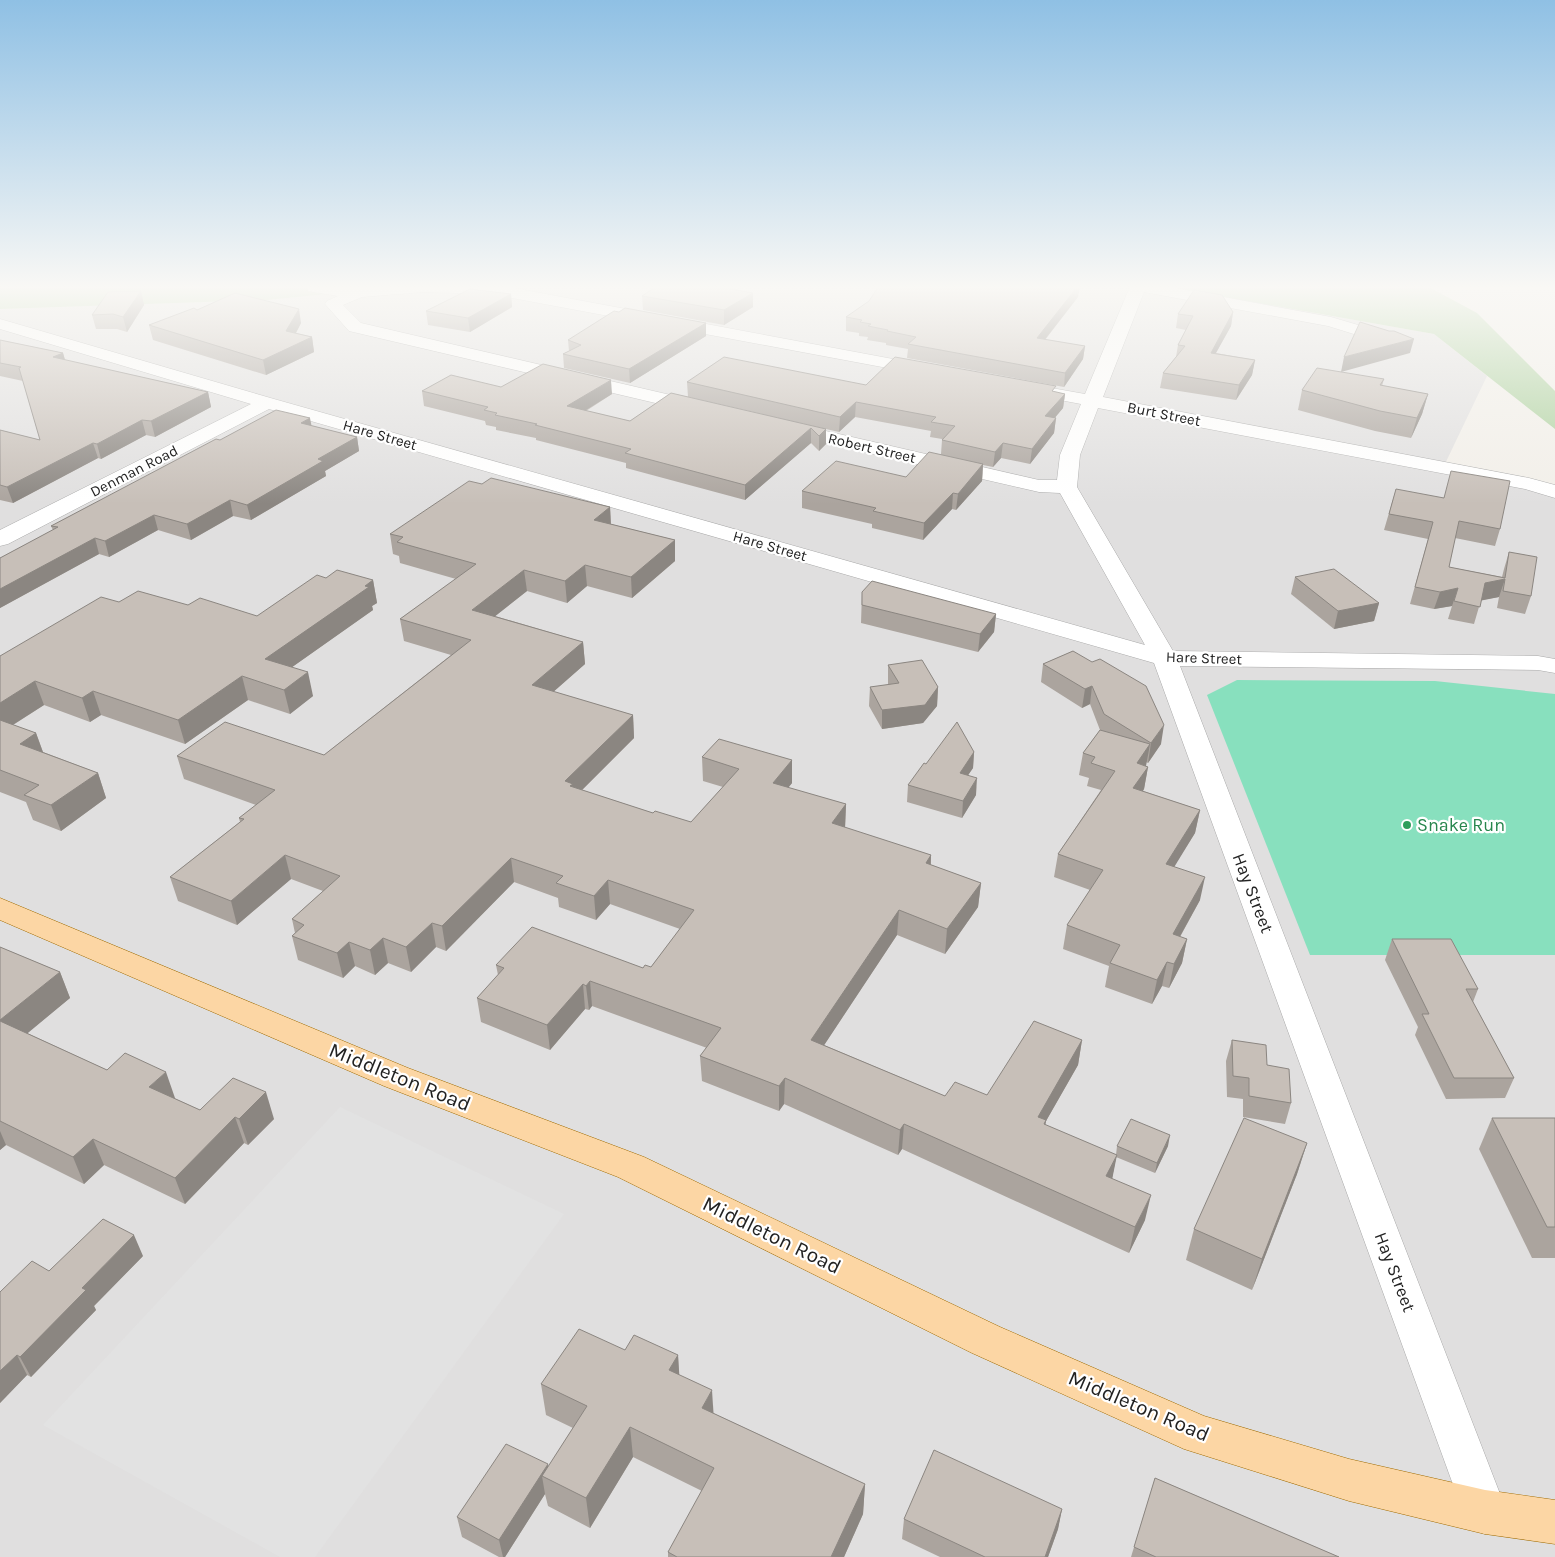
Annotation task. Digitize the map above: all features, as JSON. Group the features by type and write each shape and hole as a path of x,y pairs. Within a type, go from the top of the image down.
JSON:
{"main road":[{"name":"Middleton Road","path":"0,908 396,1077 630,1167 986,1340 1199,1434 1349,1480 1485,1512 1555,1522"}],"street":[{"name":"Hare Street","path":"117,359 1165,658 1538,663 1555,666"},
{"path":"491,359 711,410"},
{"path":"868,359 946,373"},
{"path":"1067,487 1070,455 1108,359"},
{"name":"Burt Street","path":"1014,386 1528,484 1555,492"},
{"name":"Denman Road","path":"2,535 267,403"},
{"name":"Robert Street","path":"769,424 1039,486 1067,487"},
{"name":"Hay Street","path":"1067,487 1165,658 1485,1512"}],"shaded area":[{"path":"0,359 1465,359 1487,376 1443,468 1555,496 1555,1557 0,1557"},
{"path":"340,1107 564,1214 315,1557 280,1557 43,1425"}],"green space":[{"path":"1465,359 1523,359 1555,391 1555,429"},
{"name":"Snake Run","path":"1237,680 1435,681 1555,694 1555,955 1310,955 1207,695"}],"building":[{"path":"0,359 60,359 208,392 151,421 142,420 97,444 93,443 7,487 0,485 0,430 40,440 19,368 21,367 0,363"},
{"path":"584,359 646,359 629,369"},
{"path":"722,359 732,359 866,385 893,359 904,359 1056,386 1052,391 1065,394 1045,416 1056,418 1032,449 1003,443 995,452 942,440 955,426 931,422 936,417 856,402 840,417 687,382"},
{"path":"987,359 1076,359 1065,373"},
{"path":"1175,359 1255,360 1239,385 1163,373"},
{"path":"543,364 611,380 567,406 630,421 671,393 826,429 819,436 811,428 745,485 625,453 631,449 495,415 497,413 484,410 488,407 422,391 451,375 501,387"},
{"path":"1317,368 1384,379 1380,385 1428,394 1417,418 1380,411 1302,390"},
{"path":"276,410 310,418 301,423 357,437 318,459 323,461 247,505 230,500 187,524 154,515 105,541 95,538 0,589 0,558 58,527 51,526 216,439 220,440"},
{"path":"929,452 983,464 958,494 953,493 924,523 873,511 876,508 802,491 836,461 906,477"},
{"path":"1451,471 1510,481 1500,529 1459,521 1449,567 1505,578 1509,552 1537,557 1531,596 1503,591 1505,579 1485,583 1480,607 1454,601 1458,588 1440,592 1415,587 1433,522 1389,514 1396,489 1444,498"},
{"path":"491,478 610,507 594,520 675,540 631,577 585,565 565,581 524,570 472,610 583,642 532,685 633,715 565,781 573,784 570,786 653,813 655,811 691,822 739,769 702,757 719,739 792,760 773,783 846,804 832,823 931,855 926,863 981,883 947,929 899,910 811,1040 945,1096 955,1082 987,1095 1034,1021 1082,1040 1038,1117 1046,1120 1044,1124 1117,1155 1106,1176 1151,1195 1135,1227 904,1124 900,1130 785,1078 779,1086 700,1056 721,1028 590,981 586,986 583,984 547,1025 477,998 504,968 496,965 532,927 643,968 645,965 651,967 694,910 608,880 594,896 556,883 563,876 511,858 442,926 432,923 406,947 383,938 370,950 349,942 337,953 292,936 304,925 292,919 340,876 285,855 231,901 170,877 244,819 239,818 275,790 177,756 225,722 324,755 471,640 400,619 476,564 397,542 403,537 390,534 469,481 482,484"},
{"path":"1334,569 1379,603 1338,611 1295,577"},
{"path":"337,570 373,580 365,586 369,587 265,659 308,672 284,690 242,676 178,720 93,691 82,698 35,681 0,703 0,656 101,597 119,602 138,591 188,605 200,598 257,616 317,575 326,578"},
{"path":"872,581 996,614 980,634 862,605 862,592"},
{"path":"1073,651 1092,662 1100,659 1146,686 1164,725 1151,743 1104,714 1092,686 1085,689 1043,664"},
{"path":"922,660 938,687 925,705 882,710 870,687 899,683 888,665"},
{"path":"0,720 36,733 20,744 98,773 51,805 24,795 39,785 0,770"},
{"path":"957,722 974,752 960,773 977,778 963,801 908,785 924,763 926,764"},
{"path":"1100,730 1150,744 1137,763 1148,767 1133,788 1200,810 1166,864 1205,877 1173,934 1187,939 1174,964 1167,962 1157,980 1110,963 1120,945 1067,925 1103,870 1058,854 1115,771 1091,763 1095,757 1083,753"},
{"path":"1392,939 1451,939 1478,989 1466,989 1514,1078 1454,1078 1422,1014 1429,1014"},
{"path":"0,947 60,972 0,1020"},
{"path":"0,1021 107,1070 125,1053 166,1072 149,1087 200,1110 233,1078 266,1092 239,1119 235,1117 175,1178 93,1139 73,1157 0,1121"},
{"path":"1232,1040 1266,1045 1267,1065 1289,1069 1291,1103 1249,1096 1249,1078 1233,1076"},
{"path":"1244,1118 1307,1143 1262,1259 1194,1229"},
{"path":"1492,1118 1555,1118 1555,1227 1547,1227"},
{"path":"1131,1119 1170,1135 1157,1163 1117,1146"},
{"path":"103,1219 134,1235 82,1288 86,1290 20,1357 17,1355 0,1371 0,1292 32,1261 49,1271"},
{"path":"579,1329 625,1350 634,1335 678,1355 669,1370 712,1390 702,1408 865,1484 831,1557 677,1557 668,1552 714,1468 630,1427 586,1498 542,1476 587,1406 541,1384"},
{"path":"506,1444 548,1464 499,1540 457,1517"},
{"path":"934,1450 1062,1509 1045,1557 985,1557 904,1519"},
{"path":"1155,1478 1339,1557 1156,1557 1134,1547"}],"place":[{"name":"Snake Run","path":"1407,825"}]}
